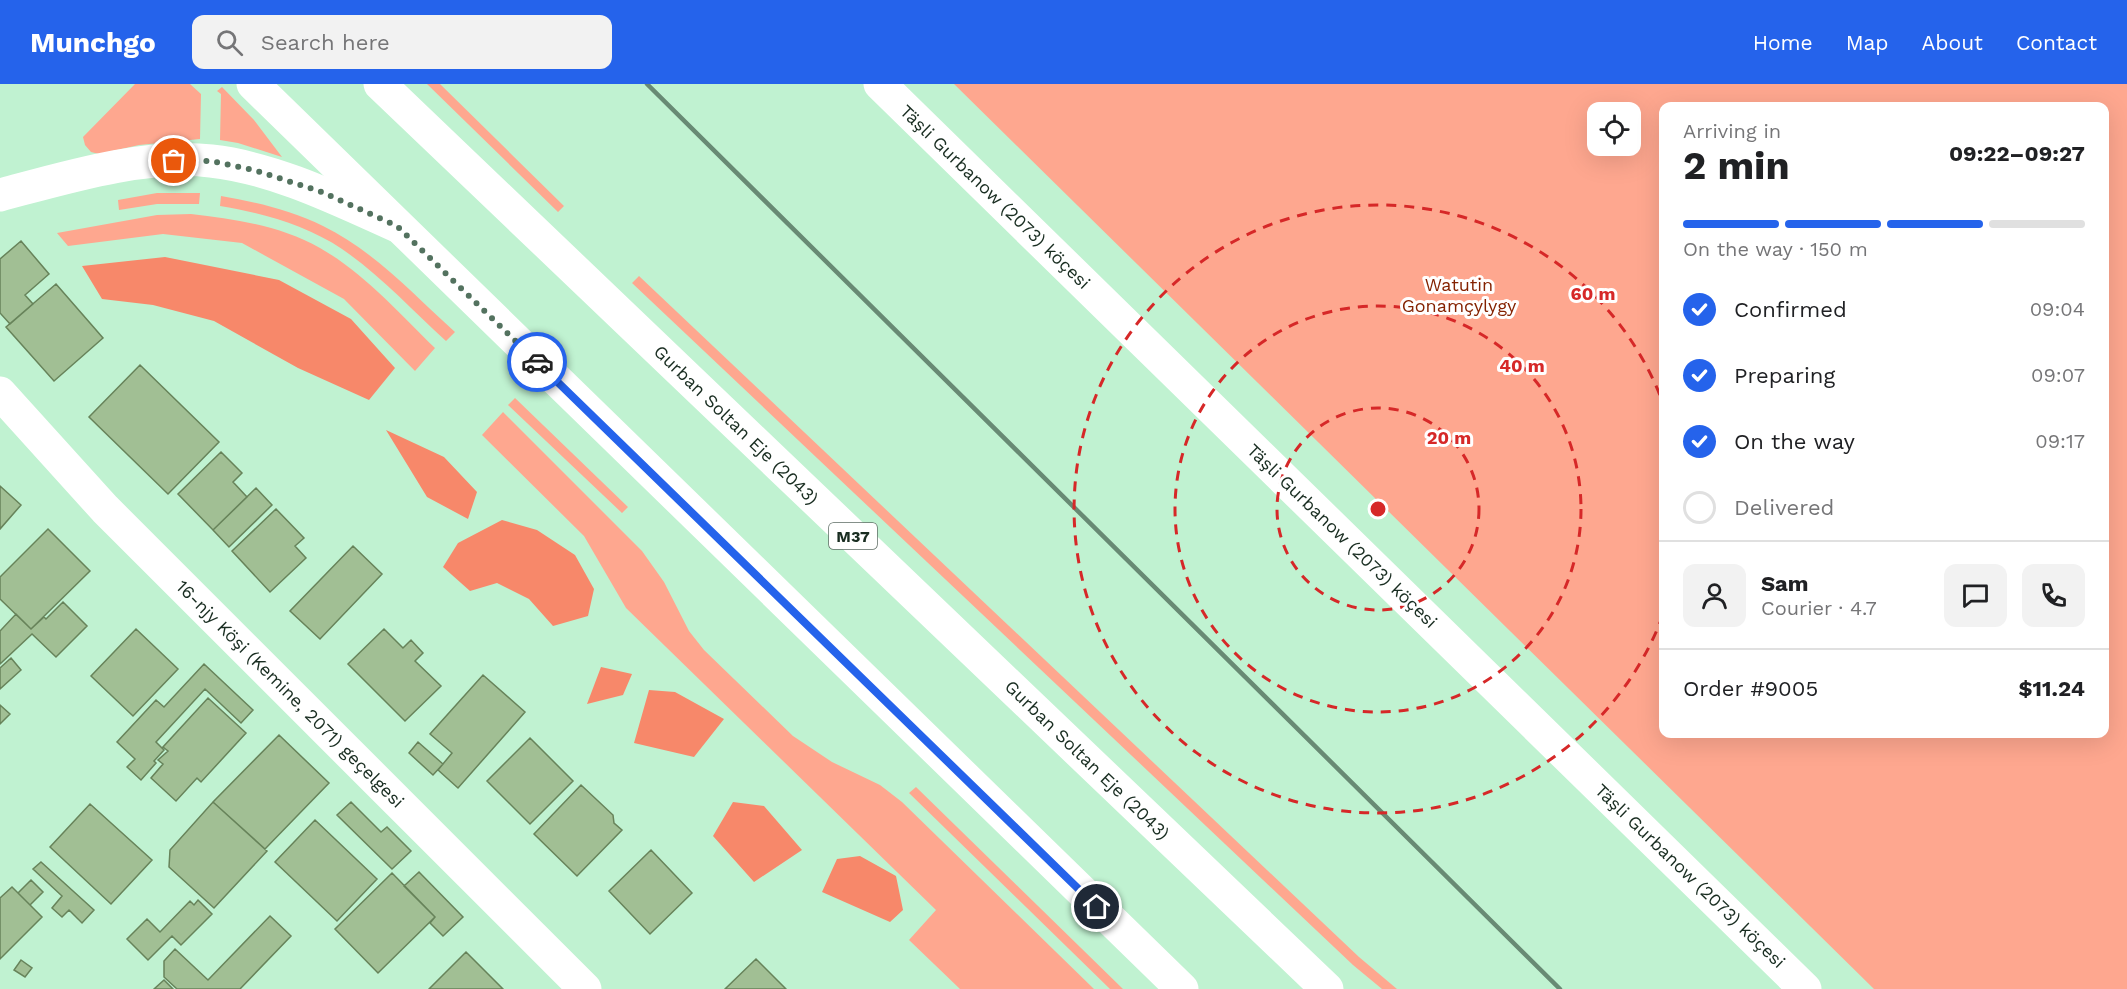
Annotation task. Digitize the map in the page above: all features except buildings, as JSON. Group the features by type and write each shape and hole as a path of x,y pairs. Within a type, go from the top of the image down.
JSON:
{"main road":[{"path":"253,84 1182,989"},
{"name":"Gurban Soltan Eje (2043)","path":"380,84 1327,989"},
{"name":"Täşli Gurbanow (2073) köçesi","path":"879,84 1805,989"},
{"path":"0,195 121,166 161,161 211,161 254,170 322,192 397,226"},
{"name":"16-njy Köşi (Kemine, 2071) geçelgesi","path":"0,393 105,509 585,989"}],"green space":[{"path":"135,84 190,84 201,94 200,139 139,145 99,154 91,152 85,145 83,137"},
{"path":"427,84 440,84 564,206 558,212"},
{"name":"Watutin Gonamçylygy","path":"954,84 2127,84 2127,989 1874,989"},
{"path":"222,87 254,120 282,157 238,143 220,140 221,94 217,91"},
{"path":"157,193 200,193 199,204 157,204 119,210 118,200"},
{"path":"221,196 286,211 311,220 341,236 376,260 455,332 446,341 370,270 342,249 314,233 283,221 220,206"},
{"path":"191,214 241,221 274,229 320,248 366,281 435,348 415,371 344,299 242,243 163,234 68,246 57,233 157,215"},
{"path":"639,276 1359,957 1397,989 1382,989 1353,965 632,283"},
{"path":"515,398 628,507 622,513 508,405"},
{"path":"503,412 642,551 664,582 689,631 704,650 793,736 832,762 880,785 902,802 1094,989 960,989 909,940 936,910 626,608 584,536 482,435"},
{"path":"916,787 1123,989 1110,989 909,793"}],"shaded area":[{"path":"165,257 279,280 351,319 395,368 369,400 298,368 214,321 153,305 102,299 82,266"},
{"path":"386,430 444,457 477,492 468,519 427,497"},
{"path":"502,520 537,530 575,555 594,589 588,616 553,626 529,599 497,583 470,591 443,567 458,543"},
{"path":"601,667 632,674 623,695 587,704"},
{"path":"649,690 675,692 724,719 694,757 634,743"},
{"path":"733,802 764,806 802,850 754,882 713,836"},
{"path":"860,856 896,876 903,910 890,922 822,892 837,859"}],"railway":[{"path":"647,84 1560,989"}],"way so far":[{"path":"174,161 211,161 254,170 322,192 397,226 537,362"}],"route":[{"path":"537,362 1097,907"}]}
